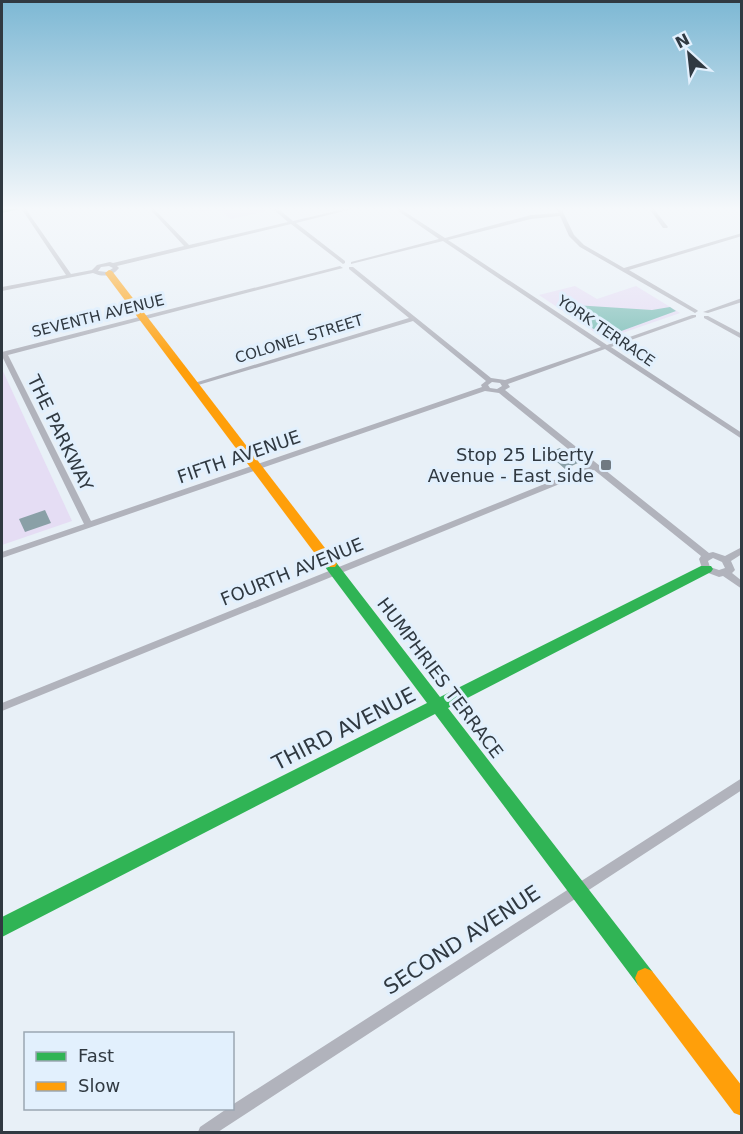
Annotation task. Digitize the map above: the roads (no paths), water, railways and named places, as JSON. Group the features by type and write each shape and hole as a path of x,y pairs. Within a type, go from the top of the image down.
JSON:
{"street":[{"path":"59,261 68,274"},
{"path":"2,289 68,274 94,271 98,273 138,261"},
{"path":"336,261 341,265"},
{"name":"SEVENTH AVENUE","path":"3,354 144,319 341,265 352,266 370,261"},
{"name":"YORK TERRACE","path":"476,261 741,437"},
{"path":"608,261 695,313 706,315 741,337"},
{"path":"624,270 654,261"},
{"path":"352,266 487,384 502,387 706,562 712,573 726,573 741,586"},
{"name":"HUMPHRIES TERRACE","path":"111,269 192,385 741,1105"},
{"path":"706,315 741,300"},
{"path":"487,384 502,387 695,313"},
{"name":"COLONEL STREET","path":"192,385 413,319"},
{"name":"THE PARKWAY","path":"3,354 89,525"},
{"name":"FIFTH AVENUE","path":"2,555 487,384"},
{"name":"FOURTH AVENUE","path":"2,707 594,467"},
{"path":"726,560 741,550"},
{"path":"706,562 713,555 726,560 730,570 726,573"},
{"name":"THIRD AVENUE","path":"2,927 437,705 706,562"},
{"name":"SECOND AVENUE","path":"205,1132 741,783"}],"place":[{"name":"Stop 25 Liberty Avenue - East side","path":"606,465"}]}
